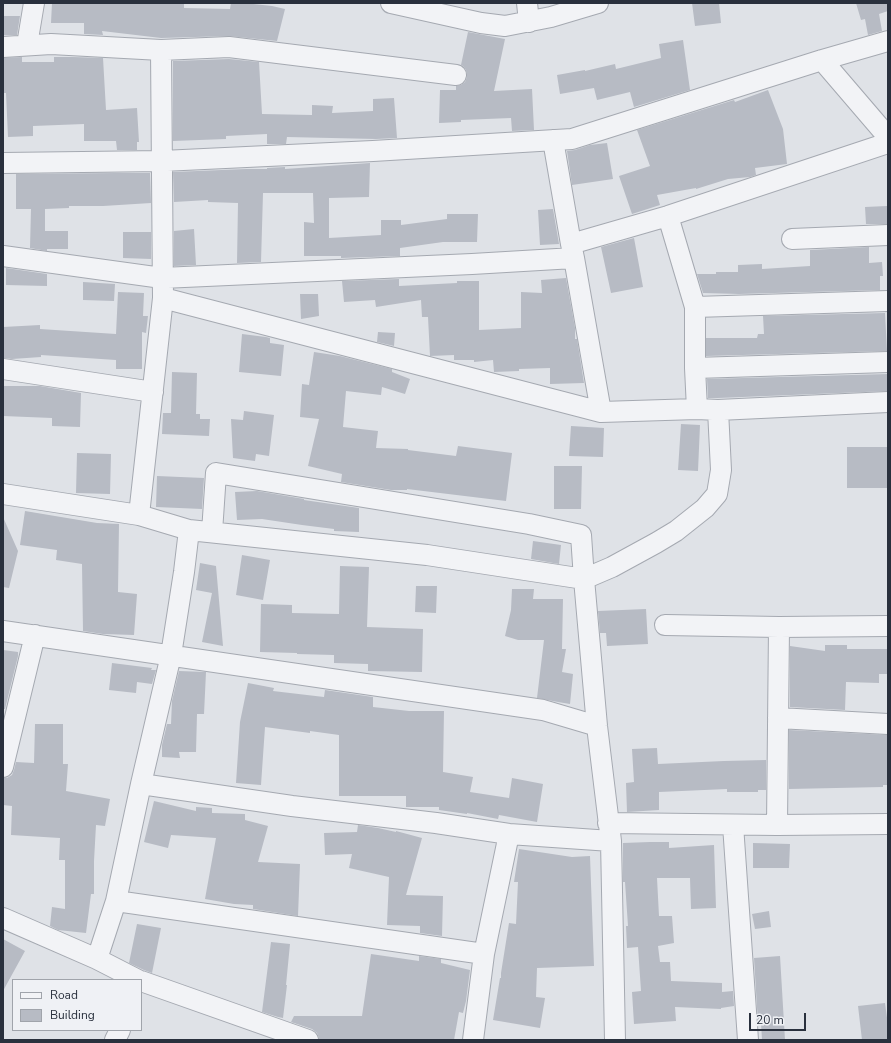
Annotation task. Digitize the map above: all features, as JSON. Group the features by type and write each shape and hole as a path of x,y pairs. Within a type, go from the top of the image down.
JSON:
{"street":[{"path":"27,45 34,3"},
{"path":"391,3 481,23 505,26 528,12 551,17 598,3"},
{"path":"3,163 162,161 380,150 572,138 822,60 888,41"},
{"path":"3,46 51,44 161,50 229,47 456,74"},
{"path":"139,515 163,288 161,50"},
{"path":"822,60 888,137"},
{"path":"553,140 601,412"},
{"path":"163,288 472,264 573,251 668,216 888,143"},
{"path":"668,216 695,307 697,409"},
{"path":"792,239 888,235"},
{"path":"3,256 163,288 601,412 697,409 718,410 888,402"},
{"path":"695,307 888,301"},
{"path":"696,368 888,362"},
{"path":"3,368 152,392"},
{"path":"3,494 139,515 189,530 427,555 584,579 612,567 676,531 705,508 717,494 721,470 718,410"},
{"path":"212,532 216,473 529,524 581,535 597,726 610,832 615,1040"},
{"path":"97,959 116,901 171,655 189,530"},
{"path":"665,624 779,627 888,626"},
{"path":"777,825 779,627"},
{"path":"3,631 543,710 597,726"},
{"path":"3,767 35,635"},
{"path":"778,718 888,724"},
{"path":"141,784 292,806 436,823 509,834 610,832 733,825 888,824"},
{"path":"733,825 748,1040"},
{"path":"473,1040 484,954 509,834"},
{"path":"116,901 484,954"},
{"path":"3,918 97,959 132,979"},
{"path":"142,984 308,1040"},
{"path":"114,1040 119,1031"}],"building":[{"path":"52,3 184,3 184,8 230,9 231,3 244,3 285,9 277,41 229,36 161,38 102,31 103,35 84,34 84,23 51,23"},
{"path":"692,3 719,3 721,23 695,26"},
{"path":"856,3 888,3 888,11 879,14 882,31 868,35 865,19 861,20"},
{"path":"3,16 20,16 17,35 3,35"},
{"path":"468,32 505,39 494,91 532,89 534,130 512,131 511,118 461,120 461,122 439,123 440,90 456,90 456,86 465,82 467,77 466,70 461,65"},
{"path":"683,40 690,90 634,107 630,92 597,100 594,88 560,94 557,75 585,71 615,64 616,69 661,58 659,44"},
{"path":"22,57 22,62 54,62 54,57 103,58 106,110 137,108 139,142 137,142 137,150 117,150 116,141 84,141 84,124 33,126 33,136 8,137 6,93 3,93 3,58"},
{"path":"229,59 259,62 262,114 312,115 312,105 333,106 332,113 373,111 373,99 394,98 397,138 287,137 286,144 267,144 267,134 226,136 226,139 173,141 173,61"},
{"path":"768,90 783,129 787,164 755,168 756,175 750,177 728,179 696,189 657,195 660,205 632,214 619,176 650,166 637,130 734,100 735,102"},
{"path":"607,143 613,179 572,185 567,151 590,145"},
{"path":"370,163 369,197 329,198 329,238 381,235 381,220 401,220 401,225 447,219 447,214 478,214 477,242 443,242 400,248 400,256 341,258 341,256 304,256 304,222 314,223 313,193 263,193 261,262 237,263 238,203 208,202 208,200 174,202 173,172 285,167 285,169"},
{"path":"150,173 151,203 103,206 69,206 69,208 45,209 45,231 68,231 68,249 47,249 47,251 30,248 31,209 16,209 16,174"},
{"path":"887,206 888,224 866,224 865,207"},
{"path":"553,209 559,244 540,245 538,210"},
{"path":"194,229 196,265 174,266 174,231"},
{"path":"123,232 151,232 151,259 123,258"},
{"path":"634,238 643,287 611,293 601,247"},
{"path":"869,247 869,263 882,262 883,276 880,276 880,290 739,294 703,293 697,274 738,272 738,265 762,264 762,269 810,266 810,250"},
{"path":"6,268 47,274 47,286 6,285"},
{"path":"566,278 575,328 575,339 577,339 584,383 550,384 550,368 519,369 519,371 494,372 493,360 474,362 474,360 454,360 454,355 430,356 428,317 422,317 421,300 376,307 375,300 344,302 342,281 399,279 399,286 457,283 457,281 479,281 479,330 521,328 521,292 542,293 541,280"},
{"path":"83,282 115,284 114,301 83,300"},
{"path":"118,292 144,293 143,316 148,316 146,333 142,332 142,369 116,369 116,360 41,355 41,357 12,359 3,358 3,327 40,325 40,329 116,334"},
{"path":"300,294 318,294 319,316 301,319"},
{"path":"885,313 887,351 706,356 706,338 757,338 758,334 764,334 763,316"},
{"path":"378,332 395,333 394,346 377,342"},
{"path":"242,334 270,338 270,343 284,345 281,376 239,372"},
{"path":"314,352 340,356 392,369 392,372 410,379 405,394 382,387 381,395 346,391 343,427 378,431 376,448 408,449 456,456 458,446 512,453 506,501 407,489 391,490 341,482 342,474 308,466 319,419 300,417 302,384 309,385"},
{"path":"172,372 197,373 196,414 200,414 200,419 210,419 209,436 162,434 163,413 171,413"},
{"path":"888,374 888,391 708,398 707,379"},
{"path":"3,386 40,386 81,393 80,427 52,426 52,418 3,416"},
{"path":"244,411 274,415 269,456 256,454 255,461 233,458 231,419 243,420"},
{"path":"681,424 700,425 698,471 678,470"},
{"path":"571,426 604,428 603,457 569,456"},
{"path":"847,447 888,447 888,488 847,488"},
{"path":"77,453 111,454 110,494 76,493"},
{"path":"554,466 582,466 581,509 554,509"},
{"path":"157,476 204,478 202,509 156,507"},
{"path":"257,491 359,508 359,532 334,531 334,529 262,519 237,520 235,492"},
{"path":"25,511 97,523 119,524 118,592 137,594 134,635 103,634 83,631 82,564 56,560 57,550 20,545"},
{"path":"3,517 18,551 9,588 3,587"},
{"path":"533,541 561,545 559,564 531,559"},
{"path":"242,555 270,560 263,600 236,595"},
{"path":"200,563 216,566 223,646 202,642 212,593 196,590"},
{"path":"340,566 369,567 367,627 423,629 422,672 368,671 368,664 334,663 334,655 260,652 261,604 292,605 292,613 339,614"},
{"path":"416,586 437,586 436,613 415,612"},
{"path":"512,589 534,589 533,599 563,599 562,649 566,649 562,672 573,674 570,704 537,698 544,640 518,640 505,636 511,610"},
{"path":"646,609 648,644 607,646 606,633 600,633 598,611"},
{"path":"825,645 847,645 847,649 888,649 888,674 879,674 879,683 846,682 845,710 790,707 790,646 825,651"},
{"path":"3,650 18,652 5,709 3,709"},
{"path":"112,663 152,668 151,670 156,670 152,684 137,682 136,693 109,690"},
{"path":"179,671 206,672 204,714 197,714 196,752 179,752 180,758 162,757 162,745 167,724 171,724 172,701"},
{"path":"248,683 274,688 273,691 324,697 325,690 373,697 373,707 409,711 444,711 443,772 473,777 470,792 509,798 512,778 543,784 537,822 499,815 498,819 467,813 439,810 439,807 406,807 406,796 339,796 339,735 310,731 310,733 265,727 261,785 236,783 240,722"},
{"path":"35,724 63,724 63,764 68,764 66,791 110,799 105,826 96,825 94,894 91,894 86,933 58,930 50,926 52,907 65,909 65,860 59,860 60,838 11,835 12,806 3,805 3,778 7,778 12,775 16,762 34,763"},
{"path":"789,730 888,735 888,785 883,785 883,787 789,789"},
{"path":"657,748 658,764 766,760 766,790 758,790 758,792 727,792 727,789 659,792 659,810 627,812 626,783 634,782 632,749"},
{"path":"154,801 196,811 196,807 212,808 212,813 245,814 245,820 268,826 258,862 300,864 298,916 253,909 253,905 234,904 205,899 216,838 171,835 168,848 144,842"},
{"path":"358,825 396,831 422,838 406,895 443,896 442,936 420,933 420,926 387,925 389,877 349,868 352,854 325,855 324,833 357,832"},
{"path":"669,842 669,848 714,845 716,908 691,909 690,878 657,878 659,916 672,916 674,943 658,946 660,962 670,962 671,981 722,983 722,992 733,991 734,1006 721,1009 675,1007 676,1021 634,1024 632,992 641,991 638,947 627,948 626,926 628,926 625,882 623,882 623,843"},
{"path":"753,843 790,844 789,868 753,868"},
{"path":"519,849 572,857 590,856 594,966 537,968 536,997 545,998 540,1028 493,1020 509,923 516,924 518,882 514,882"},
{"path":"769,911 771,927 755,929 752,914"},
{"path":"137,924 161,928 152,973 129,963"},
{"path":"3,939 25,951 3,991"},
{"path":"271,942 290,944 283,1018 262,1012"},
{"path":"371,954 419,961 419,956 441,959 441,963 470,970 466,1001 463,1013 459,1012 454,1040 319,1040 317,1033 312,1029 291,1022 294,1016 362,1016"},
{"path":"780,956 785,1040 762,1040 761,1023 758,1023 754,958"},
{"path":"885,1003 888,1025 888,1040 862,1040 858,1006"}]}
